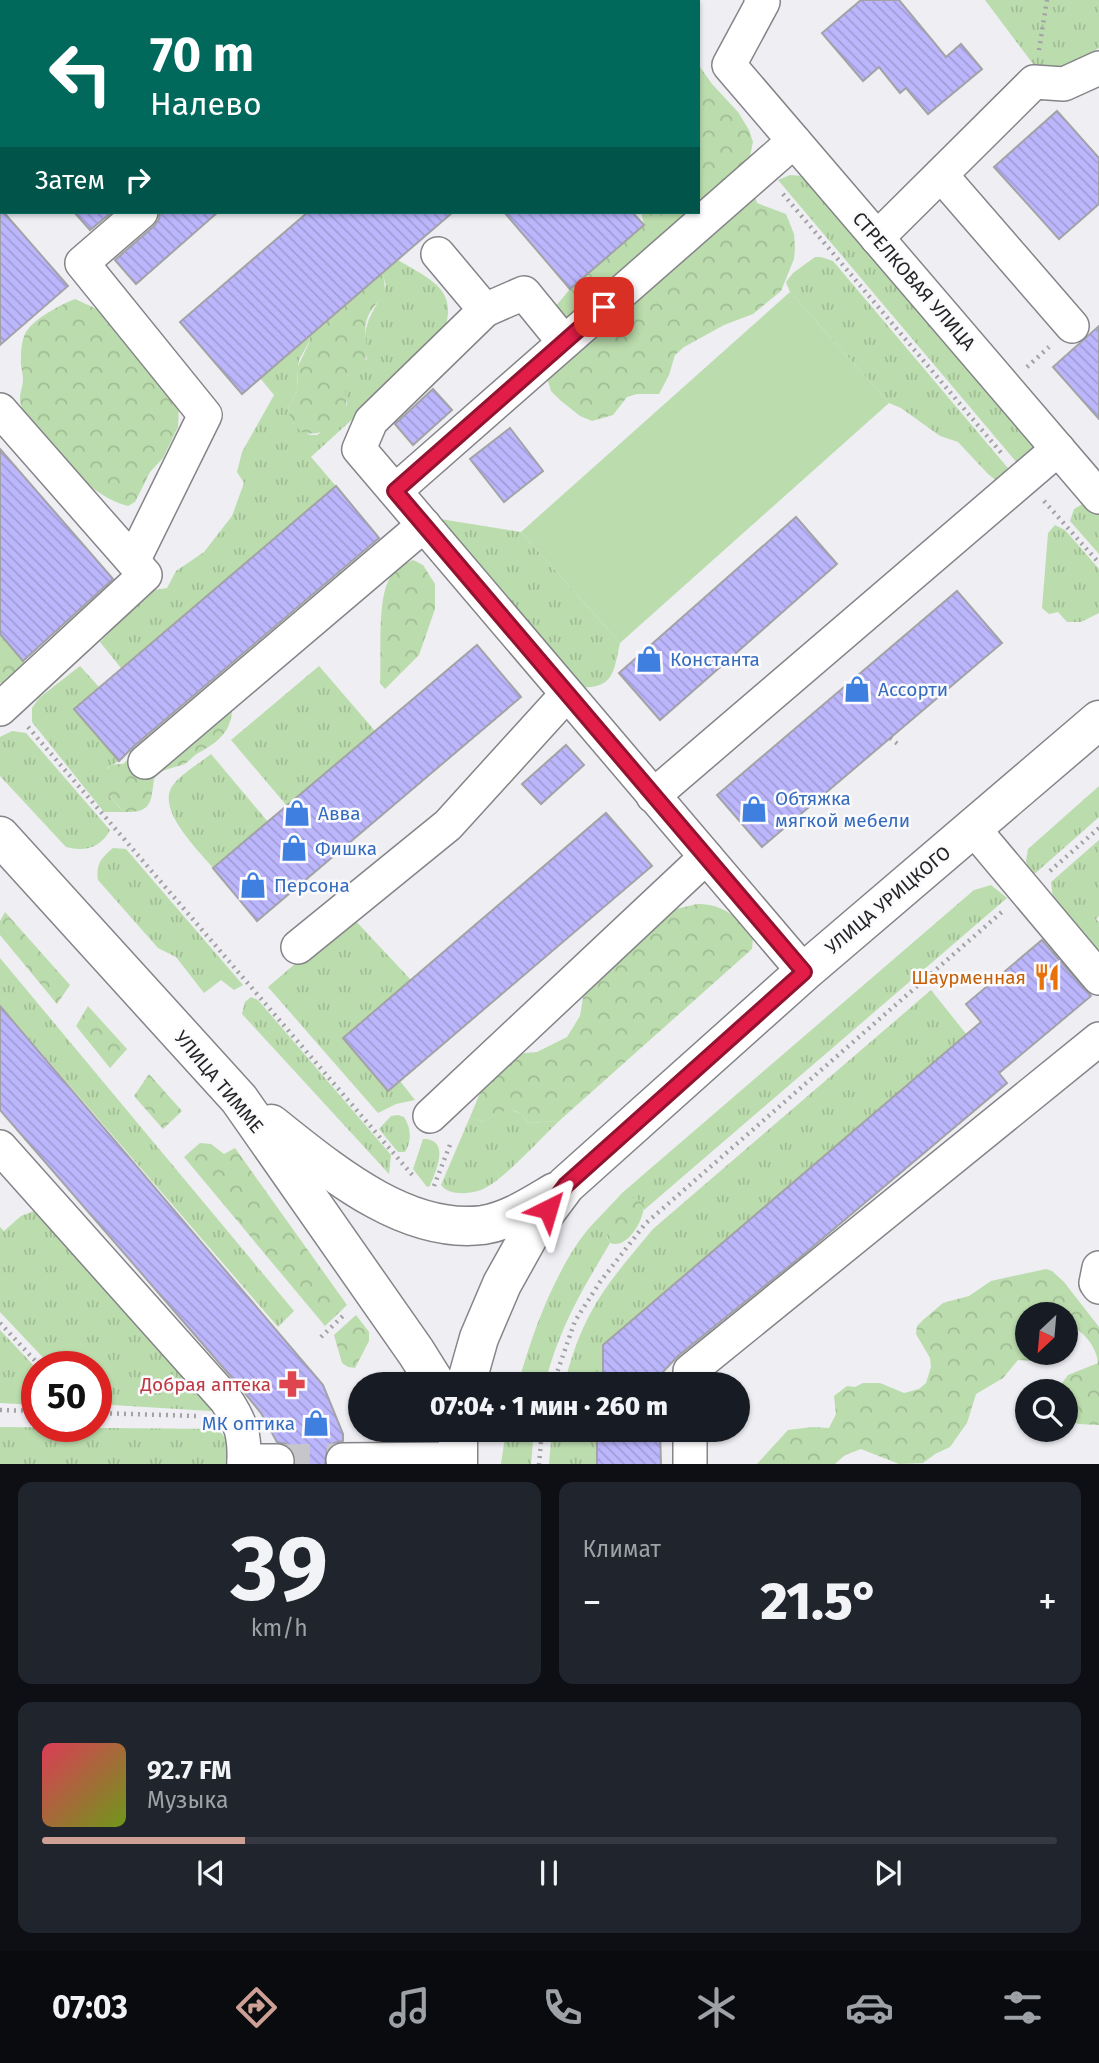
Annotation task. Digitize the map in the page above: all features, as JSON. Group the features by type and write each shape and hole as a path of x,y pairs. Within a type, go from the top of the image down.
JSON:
{"main road":[{"name":"УЛИЦА УРИЦКОГО","path":"469,1372 479,1338 502,1284 531,1233 566,1185 804,972 1099,720"},
{"name":"УЛИЦА ТИММЕ","path":"0,836 239,1099 428,1372"},
{"path":"239,1099 348,1183 419,1218 454,1225 485,1225 516,1214 566,1185"}],"lane":[{"name":"СТРЕЛКОВАЯ УЛИЦА","path":"763,1 729,65 1099,497"},
{"path":"877,238 1034,82 1064,84 1099,68"},
{"path":"395,491 794,141"},
{"path":"941,175 1072,326"},
{"path":"133,561 205,415 82,263 139,214"},
{"path":"439,254 485,310"},
{"path":"564,342 524,293 485,310 371,422 359,449 804,972"},
{"path":"0,410 145,575 4,706"},
{"path":"653,796 1058,449"},
{"path":"145,762 424,525"},
{"path":"298,947 448,825 567,694"},
{"path":"973,828 1099,978"},
{"path":"430,1116 706,857"},
{"path":"690,1372 1099,1039"},
{"path":"0,1147 226,1400 238,1418 245,1440 244,1463 277,1461"},
{"path":"1099,1268 1096,1283 1099,1287"},
{"path":"690,1442 690,1464"},
{"path":"343,1460 458,1451"}],"path":[{"path":"1034,82 1047,0"},
{"path":"762,169 1023,478 1099,563"},
{"path":"1025,369 1072,326"},
{"path":"4,706 421,1185"},
{"path":"890,738 899,745"},
{"path":"557,1372 576,1321 600,1282 645,1224 1099,828"},
{"path":"0,1323 26,1351"},
{"path":"0,1410 21,1411"},
{"path":"112,1414 238,1418"},
{"path":"539,1464 541,1442"}],"green space":[{"path":"985,0 1099,0 1099,48 1045,80"},
{"path":"700,67 738,112 749,130 753,142 747,171 757,203 786,214 794,234 794,259 781,291 753,314 724,325 684,347 675,355 659,394 627,397 613,415 592,421 580,416 551,391 547,378 557,363 536,330 570,289 644,225 641,214 700,214"},
{"path":"790,175 803,176 1034,445 1034,452 1023,470 778,180"},
{"path":"815,257 833,261 1013,474 998,482 958,442 940,436 901,408 889,403 790,292 786,282 793,273"},
{"path":"398,260 433,282 446,298 447,322 441,338 311,457 336,486 121,668 100,642 149,591 167,588 176,571 204,552 232,516 244,483 237,472 242,452 274,395 260,378 310,336 299,360 298,389 288,409 293,424 310,435 317,435 342,416 347,404 343,387 345,381 348,375 367,359 365,336 369,319 386,285 382,273"},
{"path":"382,273 383,295 372,309 366,323 365,362 348,375 346,380 346,409 330,428 313,434 304,432 291,420 288,409 298,389 297,368 310,336"},
{"path":"790,292 889,403 620,643 521,532"},
{"path":"75,299 99,310 179,402 178,427 163,458 150,472 135,502 128,506 101,494 76,474 21,405 21,351 26,332 55,308"},
{"path":"1086,502 1099,509 1099,554 1070,521 1074,509"},
{"path":"428,517 521,532 620,643 614,668 607,681 593,687 582,687"},
{"path":"1055,525 1065,530 1099,569 1099,613 1081,622 1067,622 1058,612 1049,614 1042,608 1048,533"},
{"path":"413,560 423,565 435,584 435,609 419,655 385,689 380,683 383,598 393,573"},
{"path":"0,634 28,666 7,684 0,683"},
{"path":"80,666 99,687 75,709 119,761 107,768 108,795 124,812 104,812 32,722 32,708 39,698"},
{"path":"319,666 375,731 287,806 231,740"},
{"path":"230,672 231,719 222,736 185,764 157,775 151,800 145,808 124,812 108,795 104,785 103,780 108,768 123,764"},
{"path":"12,731 26,733 110,830 97,845 85,849 66,847 0,776 0,737"},
{"path":"211,754 268,822 213,868 181,829 170,806 169,795 177,781"},
{"path":"1099,786 1099,817 1031,877 1026,861 1028,849"},
{"path":"1099,840 1099,916 1096,919 1099,922 1099,951 1053,899 1051,882"},
{"path":"113,848 126,849 243,985 234,990 221,980 204,993 176,957 158,948 98,880 100,862"},
{"path":"991,885 1007,898 644,1210 644,1205 607,1237 610,1243 564,1328 548,1372 522,1372 551,1292 569,1257 584,1235 622,1193 974,890"},
{"path":"697,904 714,906 730,913 743,924 753,938 752,949 559,1121 528,1123 512,1110 501,1112 482,1122 470,1117 484,1083 515,1054 537,1052 567,1037 580,1016 584,992 655,918"},
{"path":"5,912 70,985 57,1004 0,935 0,921"},
{"path":"351,916 411,980 343,1039 388,1091 400,1081 415,1100 396,1104 378,1113 268,987"},
{"path":"0,958 294,1311 278,1327 0,1005"},
{"path":"931,990 967,1035 613,1372 568,1372 592,1309 616,1274 653,1229"},
{"path":"251,997 258,1000 391,1155 389,1174 242,1014 245,1002"},
{"path":"88,1006 127,1049 110,1068 76,1026"},
{"path":"149,1074 182,1111 163,1129 134,1096"},
{"path":"510,1109 521,1114 528,1123 559,1121 490,1185 465,1193 445,1189 441,1185 470,1117 482,1122"},
{"path":"391,1116 404,1117 409,1130 410,1139 405,1152 398,1152 379,1129"},
{"path":"423,1139 432,1140 439,1150 435,1172 430,1186 427,1187 413,1169"},
{"path":"200,1143 211,1144 224,1154 235,1148 347,1305 325,1326 184,1157"},
{"path":"636,1197 644,1205 638,1225 622,1242 610,1243 607,1228 611,1214 622,1203"},
{"path":"45,1207 227,1412 112,1405 112,1351 37,1351 0,1312 0,1227 4,1231 21,1216"},
{"path":"1046,1269 1052,1271 1064,1282 1099,1327 1099,1425 1078,1424 1078,1379 1065,1379 1068,1375 1098,1363 1092,1345 1078,1330 1078,1302 1015,1302 1015,1364 1003,1378 976,1394 967,1423 950,1447 923,1463 899,1464 861,1449 845,1455 835,1464 757,1464 788,1430 829,1428 836,1414 834,1396 847,1386 880,1383 904,1393 919,1389 926,1383 931,1367 930,1358 916,1334 917,1326 943,1303 969,1296 991,1281"},
{"path":"356,1315 369,1332 369,1341 355,1368 342,1363 334,1335"},
{"path":"0,1330 21,1352 21,1404 0,1403"},
{"path":"0,1427 21,1427 21,1442 112,1442 112,1428 218,1429 226,1439 226,1464 0,1464"},
{"path":"504,1442 533,1442 531,1464 501,1464"},
{"path":"551,1442 597,1442 597,1464 549,1464"}],"building":[{"path":"861,0 899,0 946,57 961,44 982,69 928,114 906,88 900,93 879,67 863,81 822,33"},
{"path":"1057,111 1099,158 1099,204 1059,239 994,167"},
{"path":"0,214 5,214 68,286 0,345"},
{"path":"76,214 110,214 90,230"},
{"path":"160,214 216,214 136,284 115,260 159,219"},
{"path":"306,214 451,214 242,394 180,322"},
{"path":"506,214 634,214 644,225 570,289"},
{"path":"1099,326 1099,419 1053,367"},
{"path":"433,389 452,410 413,445 395,424"},
{"path":"510,428 543,471 504,502 470,459"},
{"path":"0,449 113,579 23,661 0,634"},
{"path":"336,486 379,538 119,761 74,709"},
{"path":"796,517 837,564 660,720 619,673"},
{"path":"957,591 1002,643 762,847 717,795"},
{"path":"477,645 521,697 257,921 213,868"},
{"path":"566,745 584,765 541,804 522,784"},
{"path":"606,813 652,866 388,1091 343,1038"},
{"path":"1042,940 1091,996 999,1073 1007,1083 678,1356 663,1372 603,1372 603,1345 981,1022 966,1004"},
{"path":"0,1006 323,1385 343,1434 343,1441 334,1443 327,1450 325,1464 295,1464 293,1451 286,1444 277,1442 261,1413 240,1387 0,1110"},
{"path":"597,1442 660,1442 661,1464 597,1464"}],"tunnel":[{"path":"277,1461 343,1460"}],"place":[{"name":"Константа","path":"649,659"},
{"name":"Ассорти","path":"857,689"},
{"name":"Обтяжка мягкой мебели","path":"754,809"},
{"name":"Авва","path":"297,813"},
{"name":"Фишка","path":"294,848"},
{"name":"Персона","path":"253,885"},
{"name":"Шаурменная","path":"1047,977"},
{"name":"Добрая аптека","path":"292,1384"},
{"name":"МК оптика","path":"316,1423"}],"route":[{"path":"548,1209 566,1185 804,972 395,491 604,307"}]}
